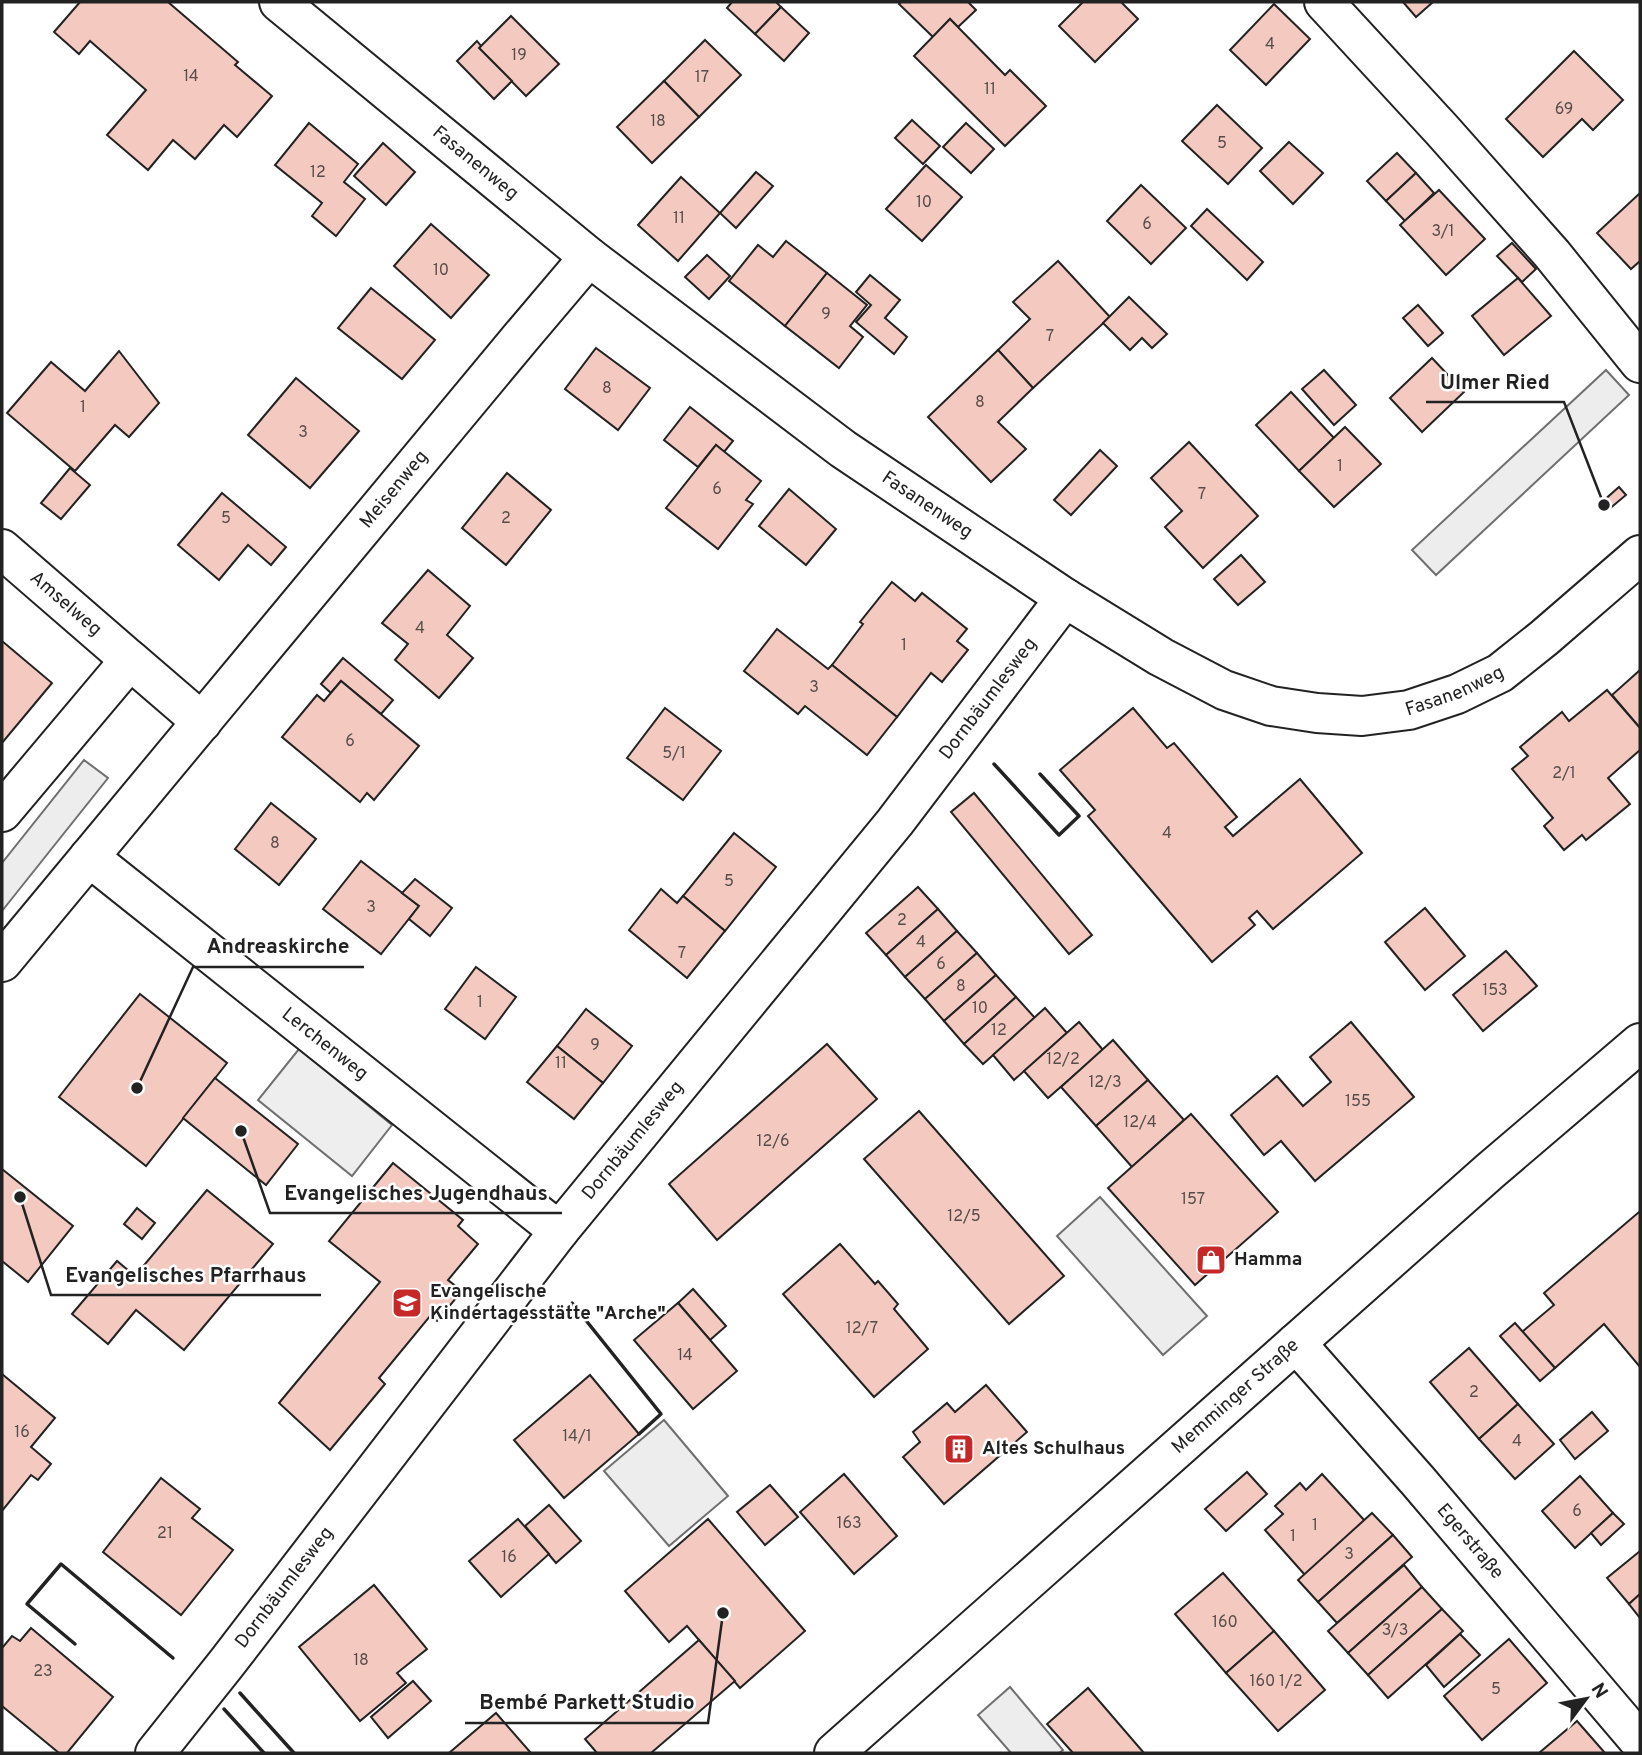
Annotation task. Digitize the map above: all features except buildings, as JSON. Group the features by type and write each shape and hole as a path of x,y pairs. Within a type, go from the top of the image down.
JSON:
{"street":[{"name":"Fasanenweg","path":"279,2 589,257 843,449 1065,598 1161,657 1224,690 1271,706 1317,713 1362,716 1409,710 1457,694 1500,673 1640,555"},
{"path":"1324,2 1552,254 1640,363"},
{"name":"Meisenweg","path":"2,961 589,257"},
{"name":"Amselweg","path":"2,549 130,660"},
{"name":"Dornbäumlesweg","path":"155,1753 559,1231 895,822 1065,598"},
{"path":"2,812 130,660 202,722"},
{"name":"Lerchenweg","path":"89,857 559,1231"},
{"name":"Memminger Straße","path":"834,1753 1480,1180 1640,1043"},
{"name":"Egerstraße","path":"1296,1343 1418,1480 1640,1742"}],"shaded area":[{"path":"1606,370 1629,395 1436,575 1412,550"},
{"path":"84,760 108,778 2,911 2,863"},
{"path":"299,1049 392,1125 352,1176 258,1100"},
{"path":"1100,1197 1207,1316 1163,1355 1057,1236"},
{"path":"664,1420 728,1496 669,1546 604,1471"},
{"path":"1010,1687 1063,1750 1059,1753 1011,1753 978,1715"}],"wall":[{"path":"994,764 1059,835 1079,816 1040,774"},
{"path":"572,1303 661,1414 639,1434"},
{"path":"75,1644 27,1604 61,1564 173,1658"},
{"path":"240,1693 294,1753"},
{"path":"224,1709 264,1753"}],"place":[{"name":"Ulmer Ried","path":"1604,505"},
{"name":"Andreaskirche","path":"137,1088"},
{"name":"Evangelisches Jugendhaus","path":"241,1131"},
{"name":"Evangelisches Pfarrhaus","path":"20,1197"},
{"name":"Hamma","path":"1211,1260"},
{"name":"Evangelische Kindertagesstätte \"Arche\"","path":"407,1303"},
{"name":"Altes Schulhaus","path":"959,1449"},
{"name":"Bembé Parkett Studio","path":"723,1613"}]}
